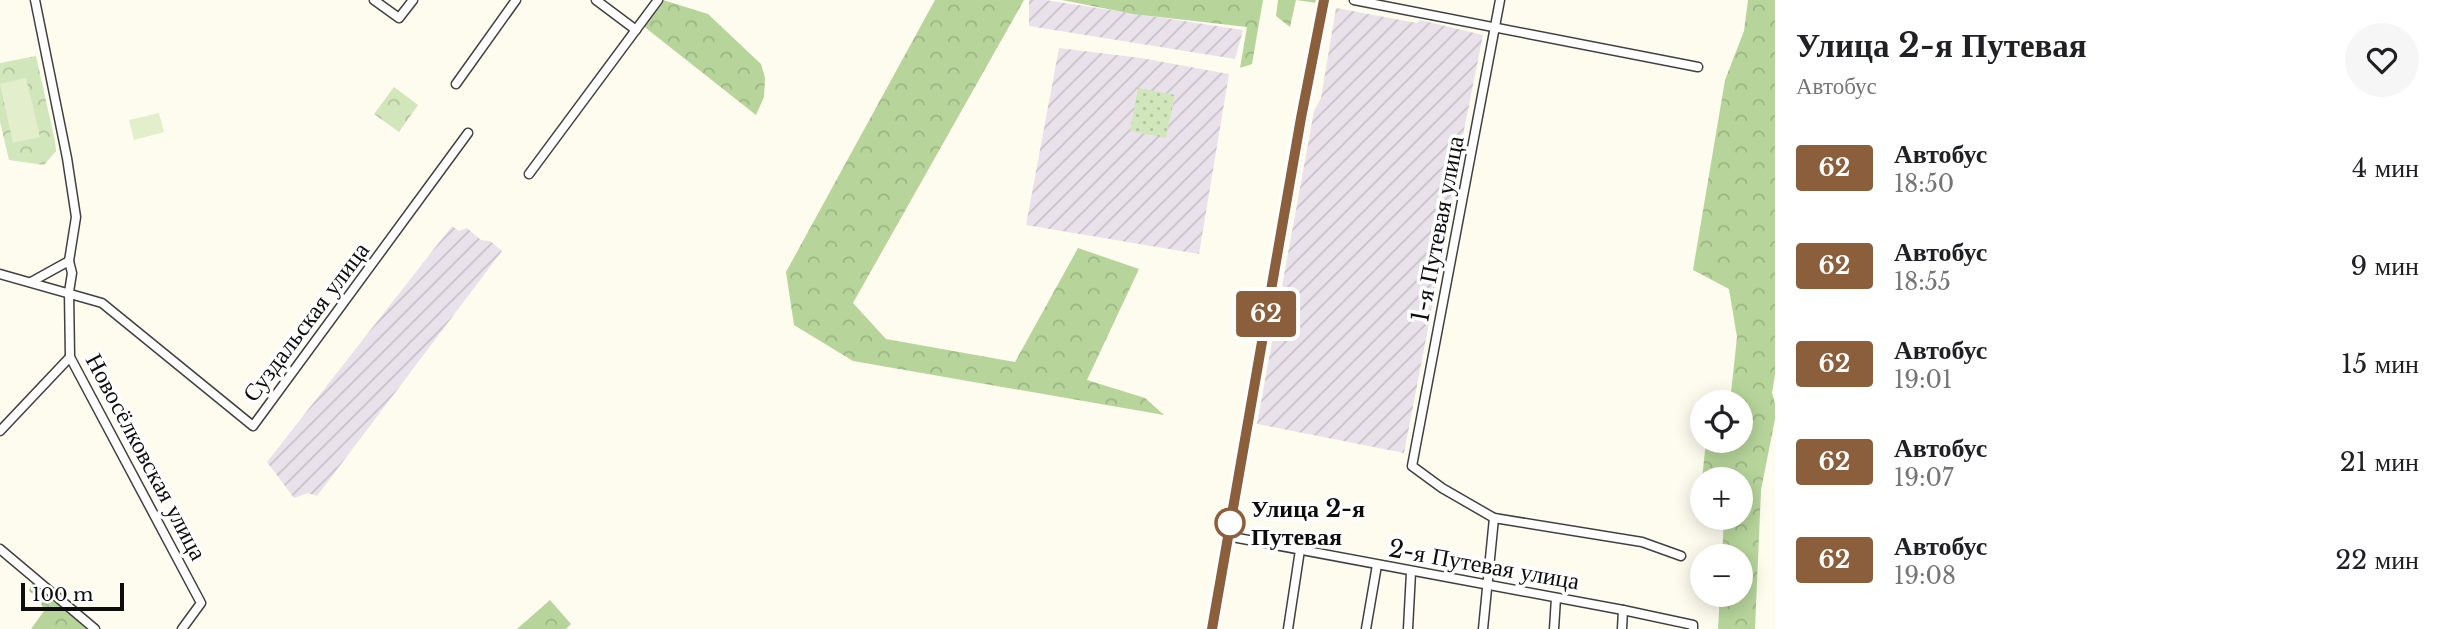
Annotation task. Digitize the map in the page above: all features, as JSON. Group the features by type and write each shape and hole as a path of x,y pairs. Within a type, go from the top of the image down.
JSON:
{"street":[{"name":"Новосёлковская улица","path":"35,0 76,217 69,261 72,273 69,292 70,357 201,603 182,629"},
{"path":"374,0 400,18 413,0"},
{"path":"456,84 515,0"},
{"path":"596,0 636,30"},
{"path":"529,174 658,0"},
{"path":"1212,629 1324,0"},
{"path":"1354,0 1698,66"},
{"name":"1-я Путевая улица","path":"1412,466 1500,0"},
{"name":"Суздальская улица","path":"0,274 102,303 253,426 468,133"},
{"path":"31,282 69,261"},
{"path":"0,431 70,357"},
{"name":"2-я Путевая улица","path":"1412,466 1442,488 1494,518 1642,542 1681,556"},
{"path":"1483,629 1494,518"},
{"name":"2-я Путевая улица","path":"1227,536 1623,610 1693,627"},
{"path":"0,549 95,629"},
{"path":"1289,629 1300,550"},
{"path":"1366,629 1377,565"},
{"path":"1408,629 1411,572"},
{"path":"1554,629 1556,598"},
{"path":"1622,629 1623,610"}],"shaded area":[{"path":"1029,0 1045,0 1243,30 1235,59 1029,26"},
{"path":"1336,8 1417,23 1420,20 1483,35 1404,453 1257,424 1314,111 1321,98"},
{"path":"1059,48 1141,58 1229,74 1199,254 1026,225"},
{"path":"452,226 459,231 467,228 481,240 490,241 502,251 317,496 308,493 294,498 267,462"}],"green space":[{"path":"663,0 708,14 761,64 765,78 764,97 756,115 642,25"},
{"path":"935,0 1024,0 853,303 886,339 1015,362 1078,248 1139,269 1087,380 1145,398 1164,415 853,361 794,325 786,272"},
{"path":"1062,0 1263,0 1252,64 1240,68 1247,27 1133,14"},
{"path":"1278,0 1296,0 1290,27 1276,16"},
{"path":"1748,0 1775,0 1775,375 1772,393 1775,419 1761,490 1755,629 1718,629 1719,607 1753,607 1753,544 1723,544 1723,530 1753,530 1753,467 1703,467 1705,453 1753,453 1753,390 1731,390 1737,337 1729,289 1693,270 1725,80 1744,31"},
{"path":"36,56 56,151 44,165 9,160 0,122 0,63"},
{"path":"26,78 40,137 13,143 0,84"},
{"path":"394,87 418,105 399,132 374,114"},
{"path":"1138,88 1175,95 1166,138 1130,131"},
{"path":"159,113 164,132 134,140 129,120"},
{"path":"33,580 89,629 31,629 44,611 39,598 29,591"},
{"path":"550,600 571,624 566,629 517,629"}],"bus line":[{"name":"62","path":"1212,629 1324,0"}],"place":[{"name":"Улица 2-я Путевая","path":"1230,523"}]}
